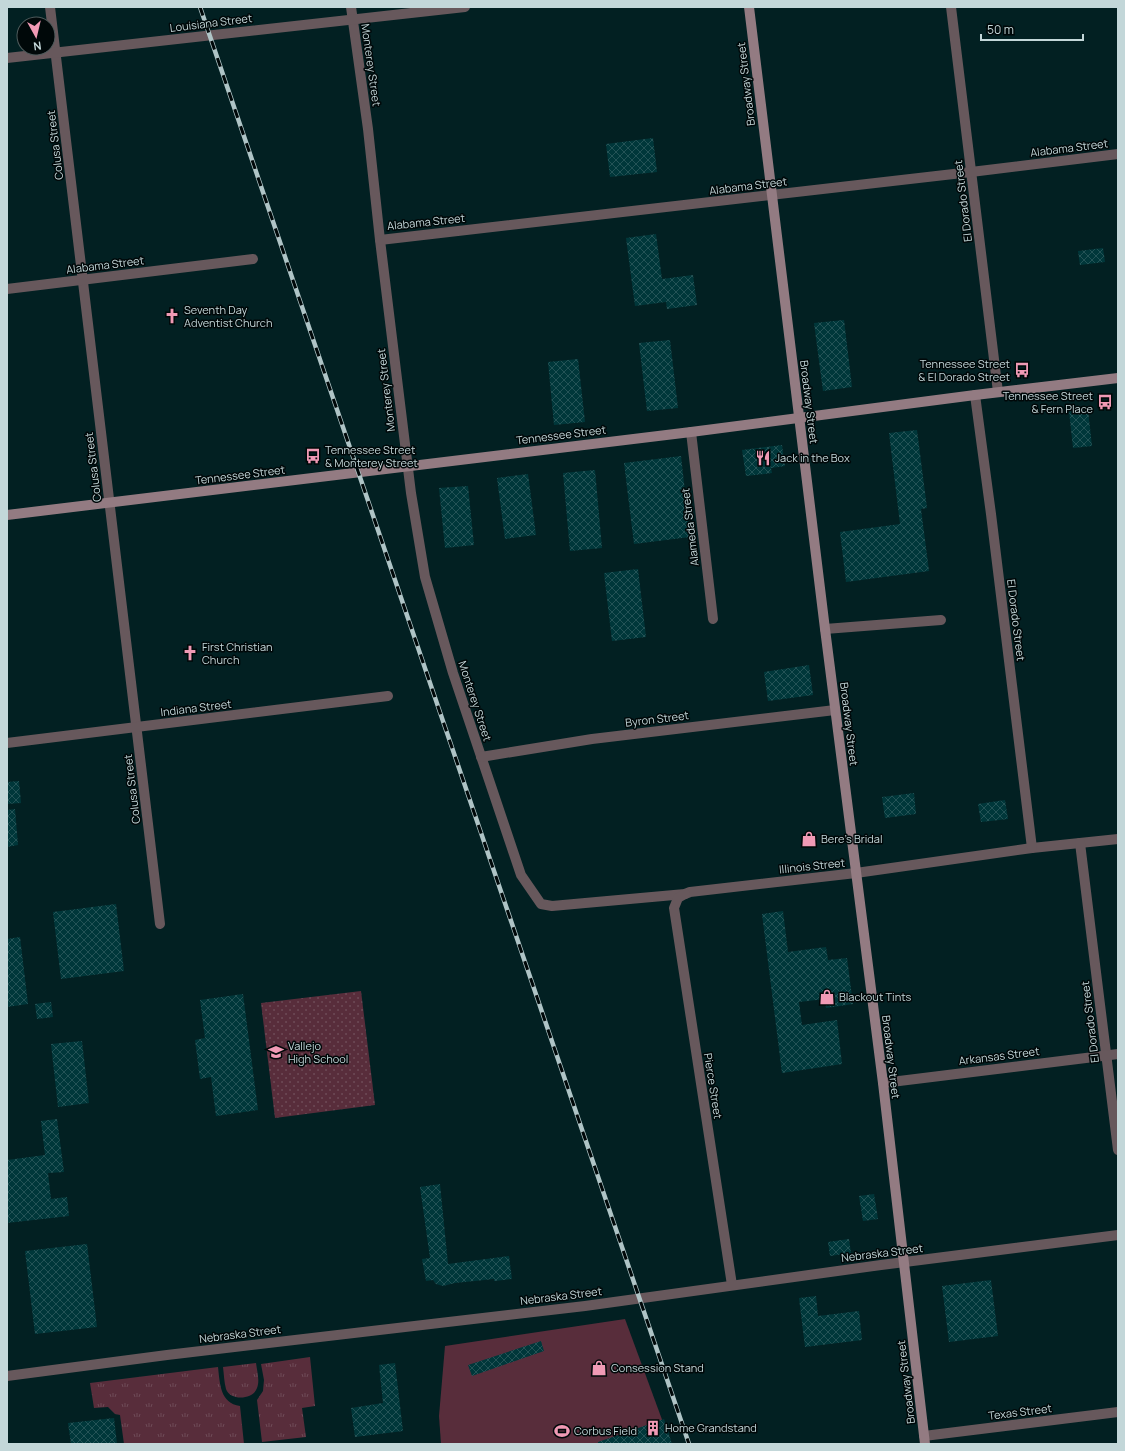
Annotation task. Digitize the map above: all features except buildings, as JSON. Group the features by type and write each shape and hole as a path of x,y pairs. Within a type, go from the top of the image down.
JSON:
{"main road":[{"name":"Broadway Street","path":"749,7 835,710 883,1083 925,1440"},
{"name":"Tennessee Street","path":"7,515 691,432 1118,378"}],"street":[{"name":"Monterey Street","path":"351,7 368,129 410,493 425,577 453,673 522,876"},
{"name":"Louisiana Street","path":"56,52 465,7"},
{"name":"El Dorado Street","path":"951,7 998,392"},
{"name":"Colusa Street","path":"56,52 160,924"},
{"name":"Louisiana Street","path":"7,58 23,56"},
{"name":"Alabama Street","path":"380,240 1118,154"},
{"name":"Alabama Street","path":"7,289 253,259"},
{"name":"El Dorado Street","path":"975,395 1032,848"},
{"name":"Alameda Street","path":"691,432 713,620"},
{"path":"825,629 941,620"},
{"name":"Indiana Street","path":"7,743 388,696"},
{"name":"Byron Street","path":"481,757 592,739 835,710"},
{"name":"Illinois Street","path":"522,876 541,904 552,906 685,894 690,892 856,874 1032,848 1118,839"},
{"name":"El Dorado Street","path":"1080,843 1118,1150"},
{"name":"Pierce Street","path":"685,894 678,898 674,908 732,1285"},
{"name":"Arkansas Street","path":"883,1083 1118,1054"},
{"name":"Nebraska Street","path":"7,1376 167,1355 585,1306 904,1262 1118,1235"},
{"name":"Texas Street","path":"925,1440 1118,1412"}],"green space":[{"path":"361,991 375,1105 275,1118 261,1003"},
{"path":"625,1319 671,1444 441,1444 439,1416 445,1346"},
{"path":"310,1357 315,1406 302,1408 306,1437 262,1442 257,1400 263,1391 264,1380 261,1364"},
{"path":"256,1363 258,1382 255,1392 242,1398 232,1396 228,1393 225,1386 223,1367"},
{"path":"218,1367 222,1392 228,1401 240,1406 244,1444 124,1444 120,1415 115,1414 108,1407 94,1408 90,1383"}],"railway":[{"path":"200,7 689,1444"}],"place":[{"name":"Seventh Day Adventist Church","path":"172,316"},
{"name":"Tennessee Street & El Dorado Street","path":"1022,370"},
{"name":"Tennessee Street & Fern Place","path":"1105,402"},
{"name":"Tennessee Street & Monterey Street","path":"313,456"},
{"name":"Jack in the Box","path":"763,458"},
{"name":"First Christian Church","path":"190,653"},
{"name":"Bere's Bridal","path":"809,839"},
{"name":"Blackout Tints","path":"827,997"},
{"name":"Vallejo High School","path":"276,1052"},
{"name":"Consession Stand","path":"599,1368"},
{"name":"Home Grandstand","path":"653,1428"},
{"name":"Corbus Field","path":"562,1431"}]}
